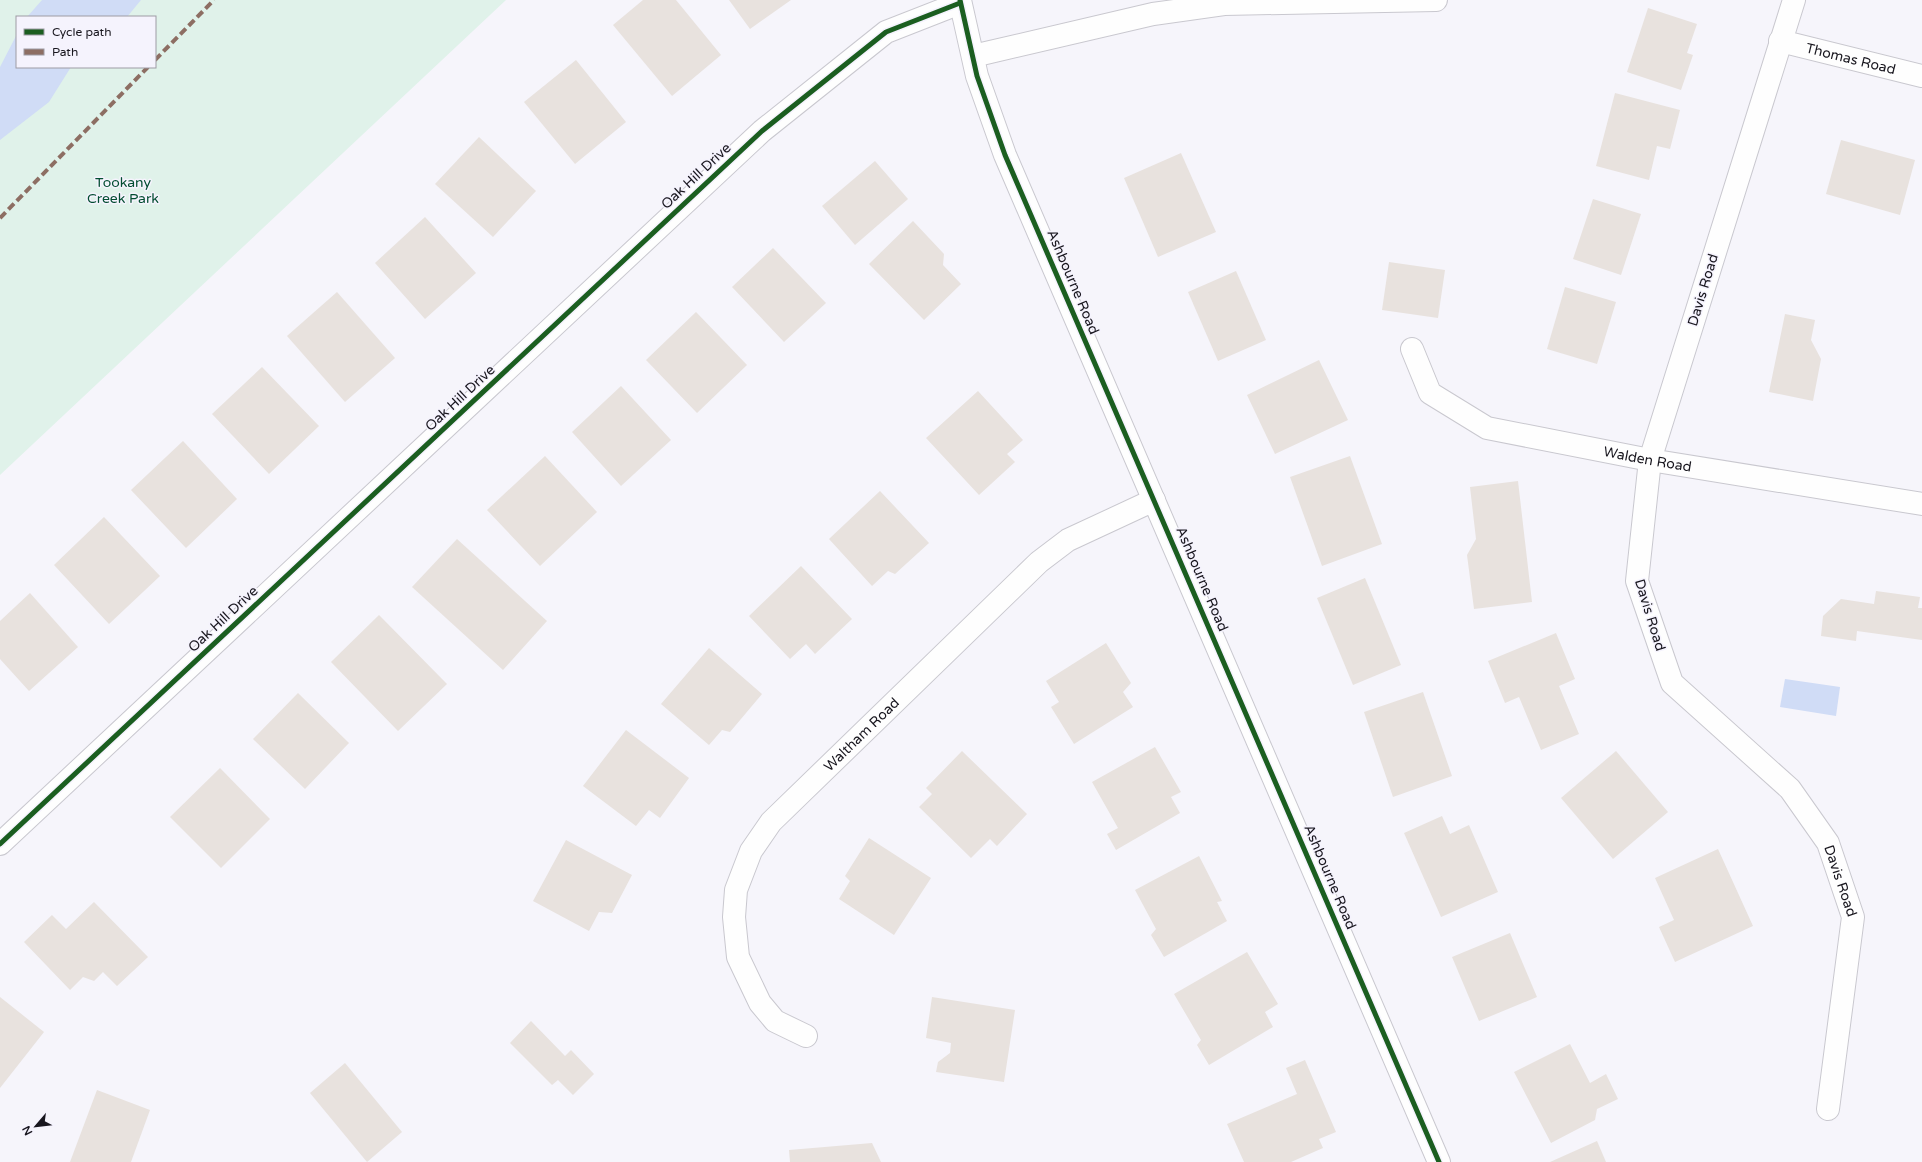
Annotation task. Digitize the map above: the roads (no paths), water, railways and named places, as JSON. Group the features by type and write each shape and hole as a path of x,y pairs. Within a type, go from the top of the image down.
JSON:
{"street":[{"path":"972,56 1153,14 1224,4 1436,0"},
{"name":"Davis Road","path":"1794,0 1650,460 1637,581 1672,683 1790,789 1828,843 1853,917 1828,1109"},
{"name":"Ashbourne Road","path":"960,2 977,76 1005,155 1439,1162"},
{"name":"Oak Hill Drive","path":"0,844 762,131 886,32 960,2"},
{"name":"Thomas Road","path":"1780,41 1922,76"},
{"name":"Walden Road","path":"1412,349 1430,393 1487,428 1650,460 1922,504"},
{"name":"Waltham Road","path":"806,1036 775,1021 760,1003 738,957 734,917 736,890 750,851 770,822 1040,562 1068,540 1154,500"}],"water":[{"path":"42,0 141,0 128,16 28,16"},
{"path":"16,36 16,68 70,68 49,102 0,140 0,67"},
{"path":"1785,679 1840,687 1836,716 1780,707"}],"park label":[{"name":"Tookany Creek Park","path":"123,190"}]}
